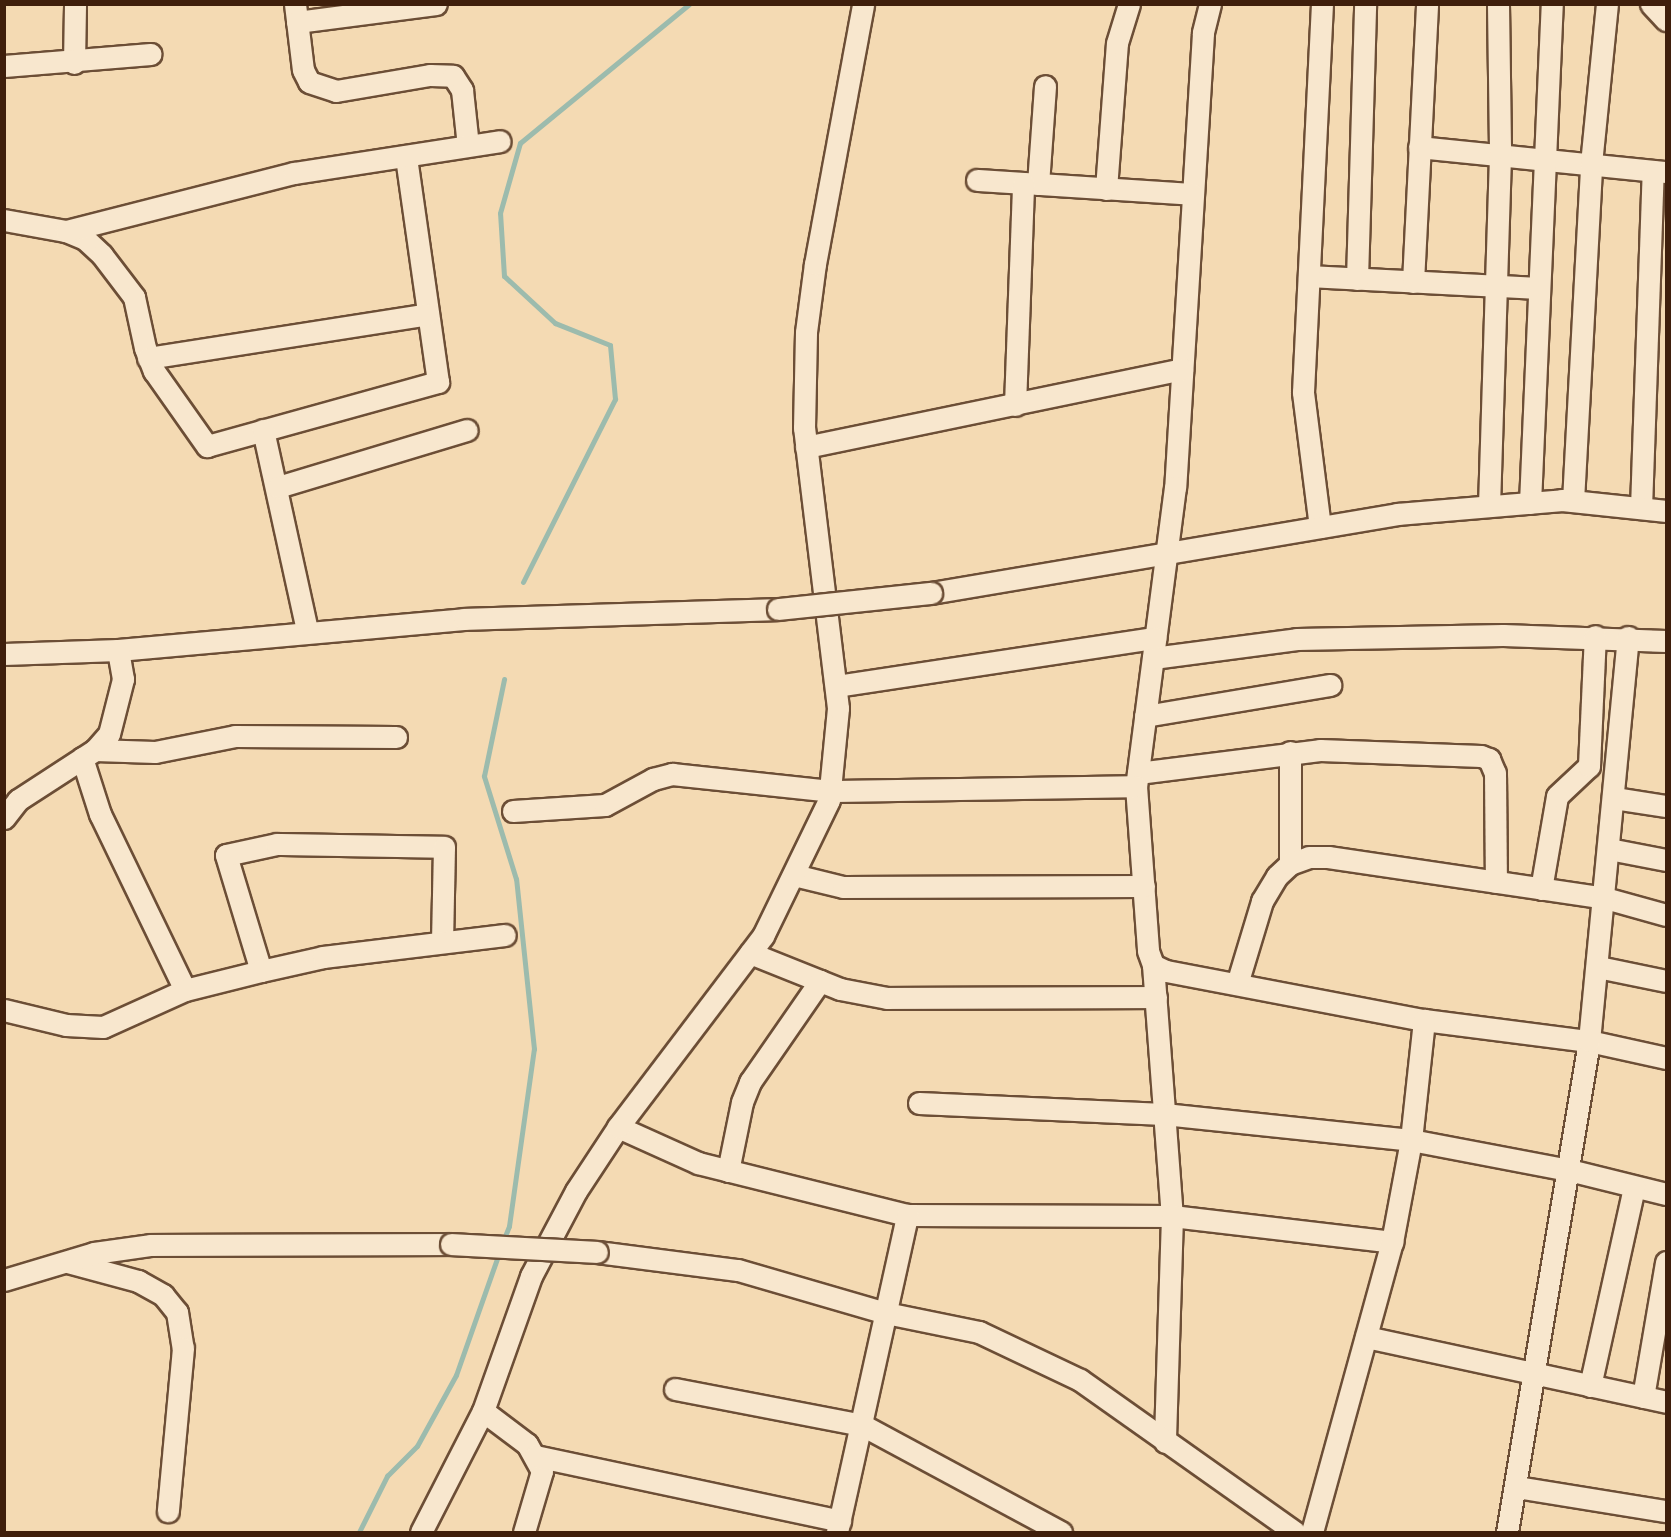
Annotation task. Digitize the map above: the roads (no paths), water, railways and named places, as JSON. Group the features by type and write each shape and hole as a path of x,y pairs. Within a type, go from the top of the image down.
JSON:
{"street":[{"path":"74,63 75,4"},
{"path":"435,4 296,13 303,70 319,88 336,91 430,75 453,76 462,90 468,146"},
{"path":"421,1533 483,1411 531,1276 576,1191 618,1127 750,953 794,875 830,791 836,754 836,686 806,447 806,332 813,275 863,4"},
{"path":"1106,189 1117,43 1129,4"},
{"path":"1165,1442 1172,1216 1156,997 1153,965 1148,951 1137,779 1175,487 1203,33 1210,4"},
{"path":"1320,527 1303,392 1322,4"},
{"path":"1357,279 1365,4"},
{"path":"1413,282 1427,4"},
{"path":"1489,506 1500,156 1498,4"},
{"path":"1530,503 1543,160 1552,4"},
{"path":"1573,501 1592,164 1607,4"},
{"path":"1651,4 1666,20"},
{"path":"4,66 74,63 151,54"},
{"path":"1016,405 1030,184 1045,86"},
{"path":"66,231 284,175 500,141"},
{"path":"1419,147 1660,171 1641,508"},
{"path":"4,220 66,231 85,239 102,255 130,290 148,358 164,389 207,446 438,382 406,156"},
{"path":"977,180 1193,194"},
{"path":"1309,276 1413,282 1496,283 1538,288"},
{"path":"148,358 428,314"},
{"path":"806,447 1182,369"},
{"path":"263,430 278,487 307,630"},
{"path":"278,487 466,430"},
{"path":"4,654 118,650 307,630 464,619 778,609 931,593 1166,551 1397,514 1573,501 1666,511"},
{"path":"836,686 1154,648 1298,639 1595,636 1666,641"},
{"path":"1541,889 1557,796 1588,766 1595,636"},
{"path":"1507,1533 1517,1486 1531,1373 1569,1170 1589,1041 1610,849 1628,637"},
{"path":"4,818 18,800 40,782 88,754 109,734 119,703 123,679 118,650"},
{"path":"1145,717 1330,685"},
{"path":"88,754 155,752 235,736 396,737"},
{"path":"513,811 605,806 653,778 672,774 830,791 1137,779 1290,752 1447,753 1489,759 1495,773 1496,882"},
{"path":"1290,752 1290,864"},
{"path":"88,754 100,814 185,990"},
{"path":"1614,798 1666,806"},
{"path":"261,971 226,855 277,844 444,847 442,942"},
{"path":"1610,849 1666,860"},
{"path":"1237,984 1262,901 1277,876 1290,864 1309,857 1328,856 1605,898 1666,915"},
{"path":"794,875 843,887 1144,886"},
{"path":"4,1010 66,1025 103,1027 185,990 261,971 323,957 505,935"},
{"path":"750,953 840,989 887,998 1156,997"},
{"path":"1153,965 1166,971 1424,1020 1589,1041 1666,1058"},
{"path":"1598,967 1666,981"},
{"path":"728,1171 742,1102 750,1082 820,981"},
{"path":"1312,1533 1392,1242 1411,1140 1424,1020"},
{"path":"919,1103 1164,1114 1411,1140 1569,1170 1666,1194"},
{"path":"618,1127 698,1163 907,1215 1172,1216 1392,1242"},
{"path":"1590,1386 1634,1187"},
{"path":"535,1456 838,1527 907,1215"},
{"path":"4,1280 94,1253 151,1245 451,1244 597,1251 738,1270 886,1313 980,1332 1024,1351 1080,1380 1295,1533"},
{"path":"68,1262 138,1281 163,1295 177,1312 183,1348 168,1511"},
{"path":"1643,1397 1666,1262"},
{"path":"1366,1338 1666,1402"},
{"path":"675,1389 862,1425 1061,1533"},
{"path":"483,1411 527,1444 542,1471 524,1533"},
{"path":"1517,1486 1666,1511"}],"waterway":[{"path":"523,582 615,399 610,345 555,323 504,276 500,213 520,143 689,4"},
{"path":"503,1241 509,1226 534,1049 516,879 484,776 504,679"},
{"path":"359,1532 387,1476 417,1446 456,1375 499,1253"}]}
